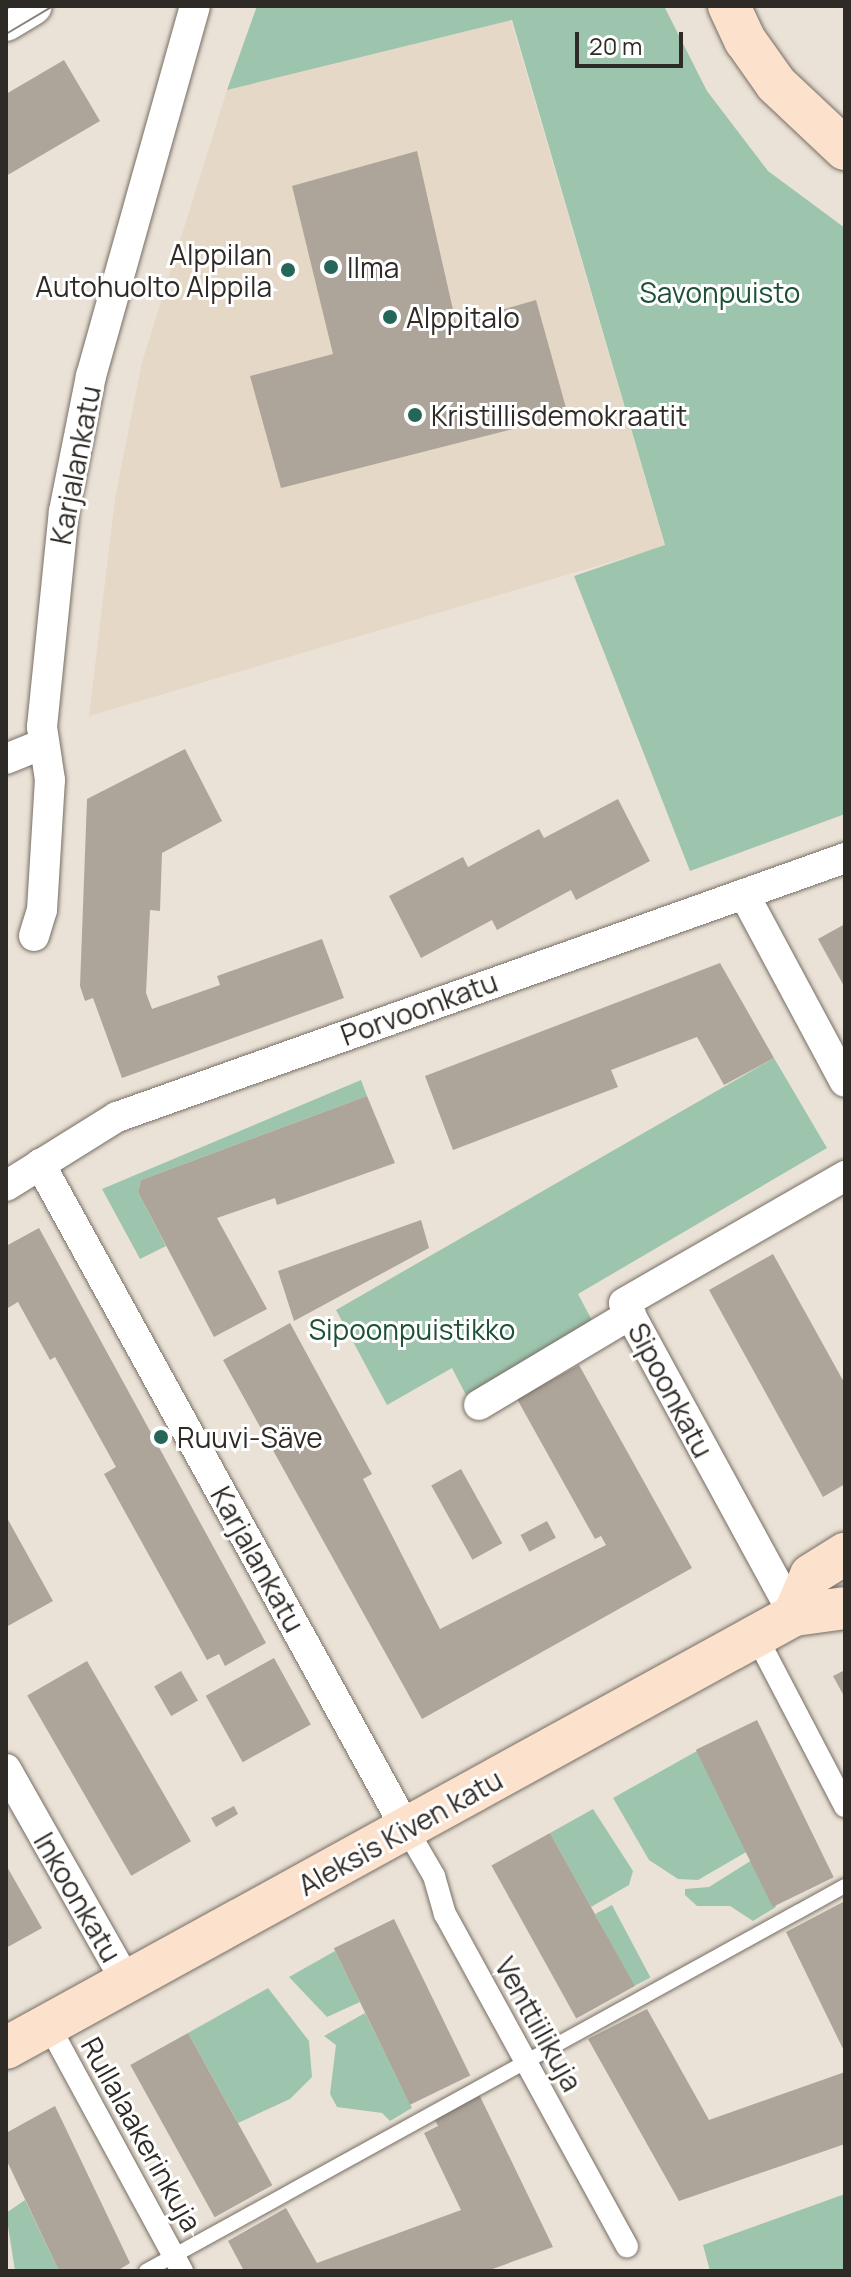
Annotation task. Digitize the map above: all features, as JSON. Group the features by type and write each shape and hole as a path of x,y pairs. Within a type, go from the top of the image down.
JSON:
{"main road":[{"path":"729,6 745,40 776,84 845,149"},
{"path":"794,1615 811,1575 845,1554"},
{"name":"Aleksis Kiven katu","path":"6,2048 794,1615 845,1608"}],"street":[{"path":"6,22 33,6"},
{"name":"Karjalankatu","path":"34,936 42,910 50,780 43,744 51,612 67,496 91,376 195,6"},
{"path":"6,759 43,744"},
{"name":"Porvoonkatu","path":"6,1186 117,1117 845,858"},
{"path":"744,894 845,1082"},
{"name":"Karjalankatu","path":"40,1164 406,1828"},
{"name":"Sipoonkatu","path":"794,1615 624,1303 845,1176"},
{"path":"479,1405 631,1314"},
{"path":"756,1636 845,1806"},
{"name":"Inkoonkatu","path":"6,1769 127,1983"},
{"name":"Venttiilikuja","path":"406,1828 434,1876 445,1914 627,2246"},
{"name":"Rullalaakerinkuja","path":"49,2026 178,2263"}],"lane":[{"path":"146,2271 178,2263 525,2061 845,1886"}],"shaded area":[{"path":"511,20 665,546 89,716 115,498 142,362 227,90"}],"green space":[{"name":"Savonpuisto","path":"257,6 664,6 707,91 768,171 845,228 845,814 690,871 574,576 665,545 512,20 227,90"},
{"name":"Sipoonpuistikko","path":"774,1058 827,1148 578,1294 595,1326 467,1397 452,1368 387,1405 336,1310"},
{"path":"361,1080 367,1096 141,1180 138,1192 166,1246 140,1259 102,1189"},
{"path":"697,1751 748,1851 698,1880 678,1879 649,1860 613,1798"},
{"path":"593,1809 633,1871 629,1885 591,1907 550,1833"},
{"path":"752,1860 776,1907 753,1921 730,1906 697,1906 685,1895 685,1889 709,1887"},
{"path":"612,1905 650,1977 634,1986 595,1914"},
{"path":"335,1951 360,2002 327,2017 289,1977"},
{"path":"268,1988 309,2041 312,2077 290,2099 238,2123 188,2033"},
{"path":"365,2013 412,2108 390,2121 382,2113 337,2107 330,2094 336,2045 324,2036"},
{"path":"845,2194 845,2271 710,2271 703,2245"},
{"path":"25,2200 59,2271 15,2271 6,2213"}],"building":[{"path":"64,60 100,121 6,176 6,94"},
{"name":"Alppitalo","path":"417,151 456,323 536,300 568,415 281,488 250,376 333,354 292,186"},
{"path":"185,749 222,821 162,853 160,911 150,910 146,993 152,1009 220,985 217,976 322,939 344,998 122,1078 93,998 85,1001 80,986 87,799"},
{"path":"618,799 650,861 576,900 571,890 497,930 492,920 421,958 389,896 463,857 468,867 539,829 544,838"},
{"path":"845,924 845,988 818,939"},
{"path":"720,963 774,1058 724,1085 697,1037 611,1070 618,1087 453,1150 425,1076"},
{"path":"367,1096 395,1163 277,1205 275,1198 217,1218 267,1309 214,1337 138,1192 141,1180"},
{"path":"421,1220 429,1248 294,1321 278,1271"},
{"path":"39,1228 266,1643 225,1666 219,1654 207,1660 104,1474 116,1467 55,1357 50,1360 18,1302 6,1309 6,1246"},
{"path":"773,1254 845,1384 845,1484 823,1497 709,1290"},
{"path":"290,1323 372,1474 363,1479 440,1629 606,1545 601,1536 595,1539 517,1399 579,1365 692,1568 422,1719 223,1360"},
{"path":"461,1469 502,1543 472,1560 431,1485"},
{"path":"6,1516 53,1601 6,1627"},
{"path":"547,1521 556,1538 529,1552 521,1535"},
{"path":"274,1658 311,1724 243,1762 206,1696"},
{"path":"87,1661 191,1841 131,1876 27,1696"},
{"path":"845,1670 845,1698 833,1676"},
{"path":"181,1671 198,1700 171,1716 154,1686"},
{"path":"757,1720 834,1877 773,1907 696,1750"},
{"path":"234,1806 238,1814 216,1827 211,1818"},
{"path":"550,1833 635,1986 576,2019 491,1865"},
{"path":"6,1865 42,1928 6,1948"},
{"path":"845,1901 845,2053 786,1932"},
{"path":"394,1919 470,2075 410,2105 334,1948"},
{"path":"647,2009 709,2120 845,2072 845,2144 679,2201 588,2039"},
{"path":"188,2033 272,2185 215,2217 130,2065"},
{"path":"476,2088 553,2247 487,2271 244,2271 228,2241 286,2208 317,2263 461,2210 424,2133 438,2126 432,2114"},
{"path":"55,2106 130,2263 117,2271 59,2271 6,2159 6,2133"}],"tram line":[{"path":"6,9 11,6"},
{"path":"6,34 53,6"}],"place":[{"name":"Ilma","path":"331,267"},
{"name":"Alppilan Autohuolto Alppila","path":"288,270"},
{"name":"Alppitalo","path":"390,317"},
{"name":"Kristillisdemokraatit","path":"415,415"},
{"name":"Ruuvi-Säve","path":"161,1437"}]}
